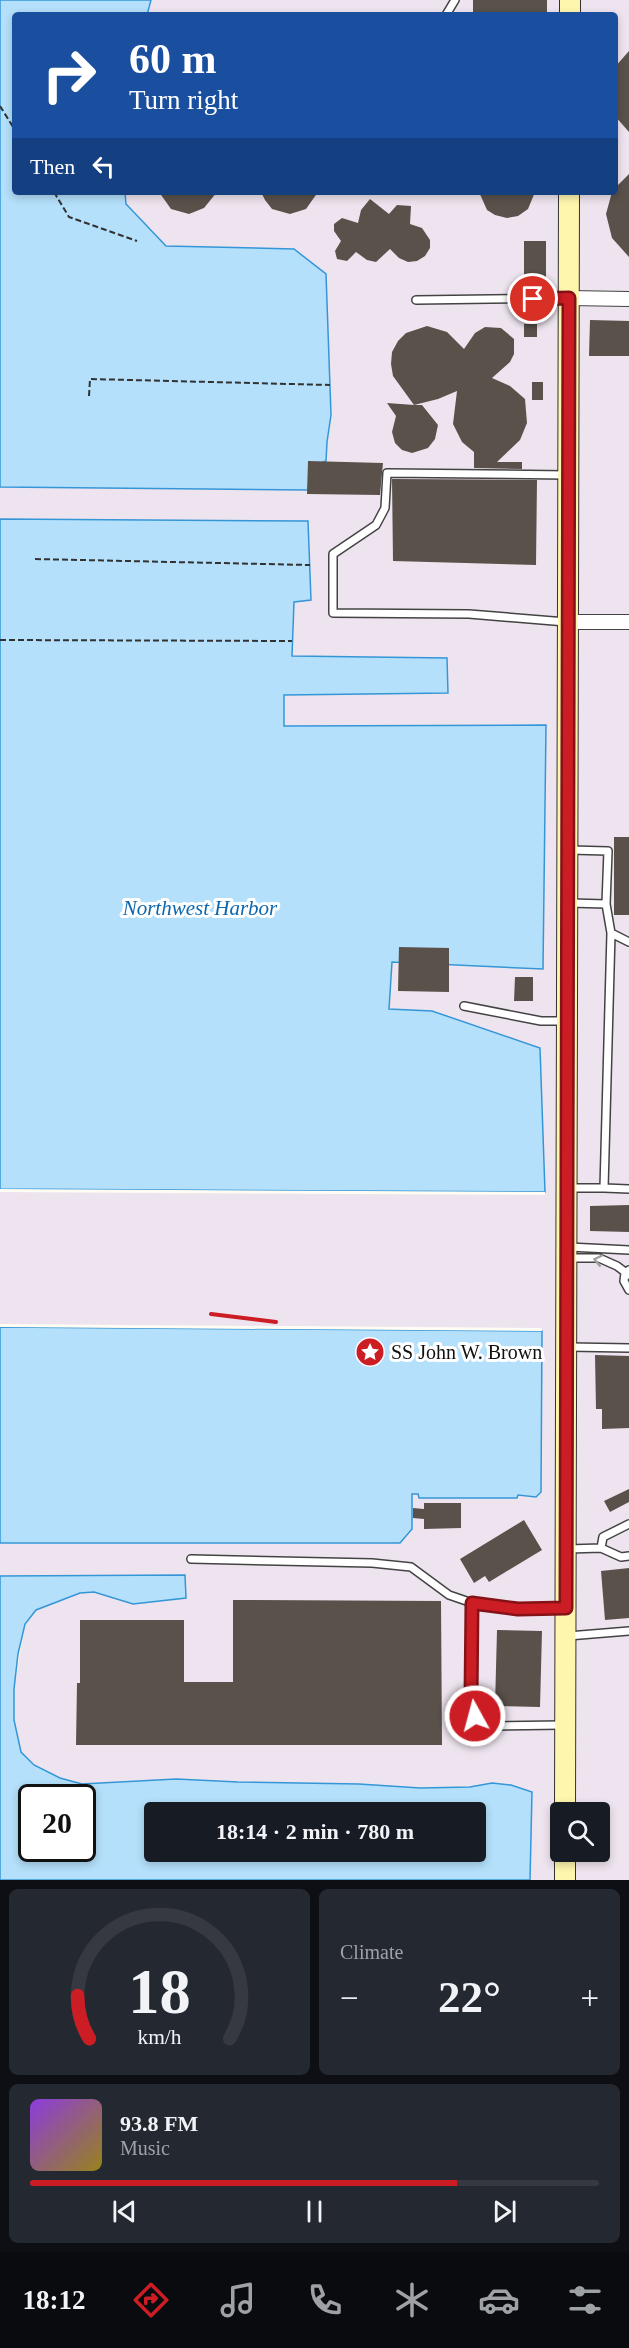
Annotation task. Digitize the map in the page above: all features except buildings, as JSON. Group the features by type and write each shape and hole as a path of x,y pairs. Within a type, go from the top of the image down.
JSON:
{"main road":[{"path":"565,1802 569,195"},
{"path":"565,1862 565,1880"}],"street":[{"path":"569,298 629,298"},
{"path":"568,622 629,622"}],"lane":[{"path":"416,300 569,298"},
{"path":"568,622 469,614 333,613 333,554 376,525 385,508 387,473 569,475"},
{"path":"567,850 608,851 606,904 611,933 604,1188"},
{"path":"567,903 606,904"},
{"path":"611,933 629,942"},
{"path":"464,1006 541,1021 567,1021"},
{"path":"567,1188 629,1189"},
{"path":"566,1252 629,1250"},
{"path":"566,1252 599,1258 628,1273 624,1281 629,1290"},
{"path":"566,1347 629,1348"},
{"path":"601,1548 603,1537 629,1524"},
{"path":"566,1549 601,1548 621,1557 629,1556"},
{"path":"191,1559 372,1563 411,1567 449,1595 472,1603 518,1609 566,1608"},
{"path":"472,1603 471,1697 475,1716 488,1726 565,1725"},
{"path":"565,1637 629,1631"}],"path":[{"path":"0,106 12,125"},
{"path":"56,195 69,217 137,242"},
{"path":"89,396 90,379 330,385"},
{"path":"35,559 310,565"},
{"path":"0,640 292,641"}],"shaded area":[{"path":"151,0 629,0 629,1880 530,1880 532,1792 492,1783 470,1787 420,1788 176,1779 82,1784 60,1778 34,1765 21,1752 14,1720 14,1689 25,1624 36,1610 80,1593 94,1592 111,1597 186,1598 185,1576 0,1576 0,1543 400,1543 412,1529 412,1494 418,1494 420,1498 517,1498 518,1495 536,1497 542,1331 0,1327 0,1189 545,1192 432,1011 389,1009 391,962 543,969 546,725 284,726 284,695 448,693 447,658 292,657 294,602 311,600 308,521 0,519 0,487 308,490 310,467 326,461 331,415 326,274 294,249 166,246 125,204 125,195 618,195 618,12 148,12"}],"water":[{"path":"0,0 151,0 148,12 12,12 12,195 125,195 126,204 166,246 294,249 326,274 331,415 326,461 310,467 308,490 0,487"},
{"name":"Northwest Harbor","path":"0,519 308,521 311,600 294,602 292,656 447,658 448,693 284,695 284,726 546,725 543,969 392,962 389,1009 432,1011 540,1048 545,1192 0,1189"},
{"path":"0,1327 542,1331 541,1492 536,1497 518,1495 517,1498 419,1498 418,1494 412,1494 412,1529 400,1543 0,1543"},
{"path":"185,1575 186,1598 133,1604 94,1592 80,1593 36,1610 25,1624 18,1654 14,1689 14,1720 21,1752 34,1765 60,1778 82,1784 176,1779 420,1788 470,1787 492,1783 511,1785 532,1792 530,1880 0,1880 0,1576"}],"pier":[{"path":"0,1189 545,1192 545,1195 0,1192"},
{"path":"0,1324 542,1328 542,1331 0,1327"}],"railway":[{"path":"211,1314 276,1322"}],"place":[{"name":"SS John W. Brown","path":"370,1352"}],"route":[{"path":"475,1716 471,1697 472,1603 481,1606 518,1609 566,1608 569,298 533,299"}]}
